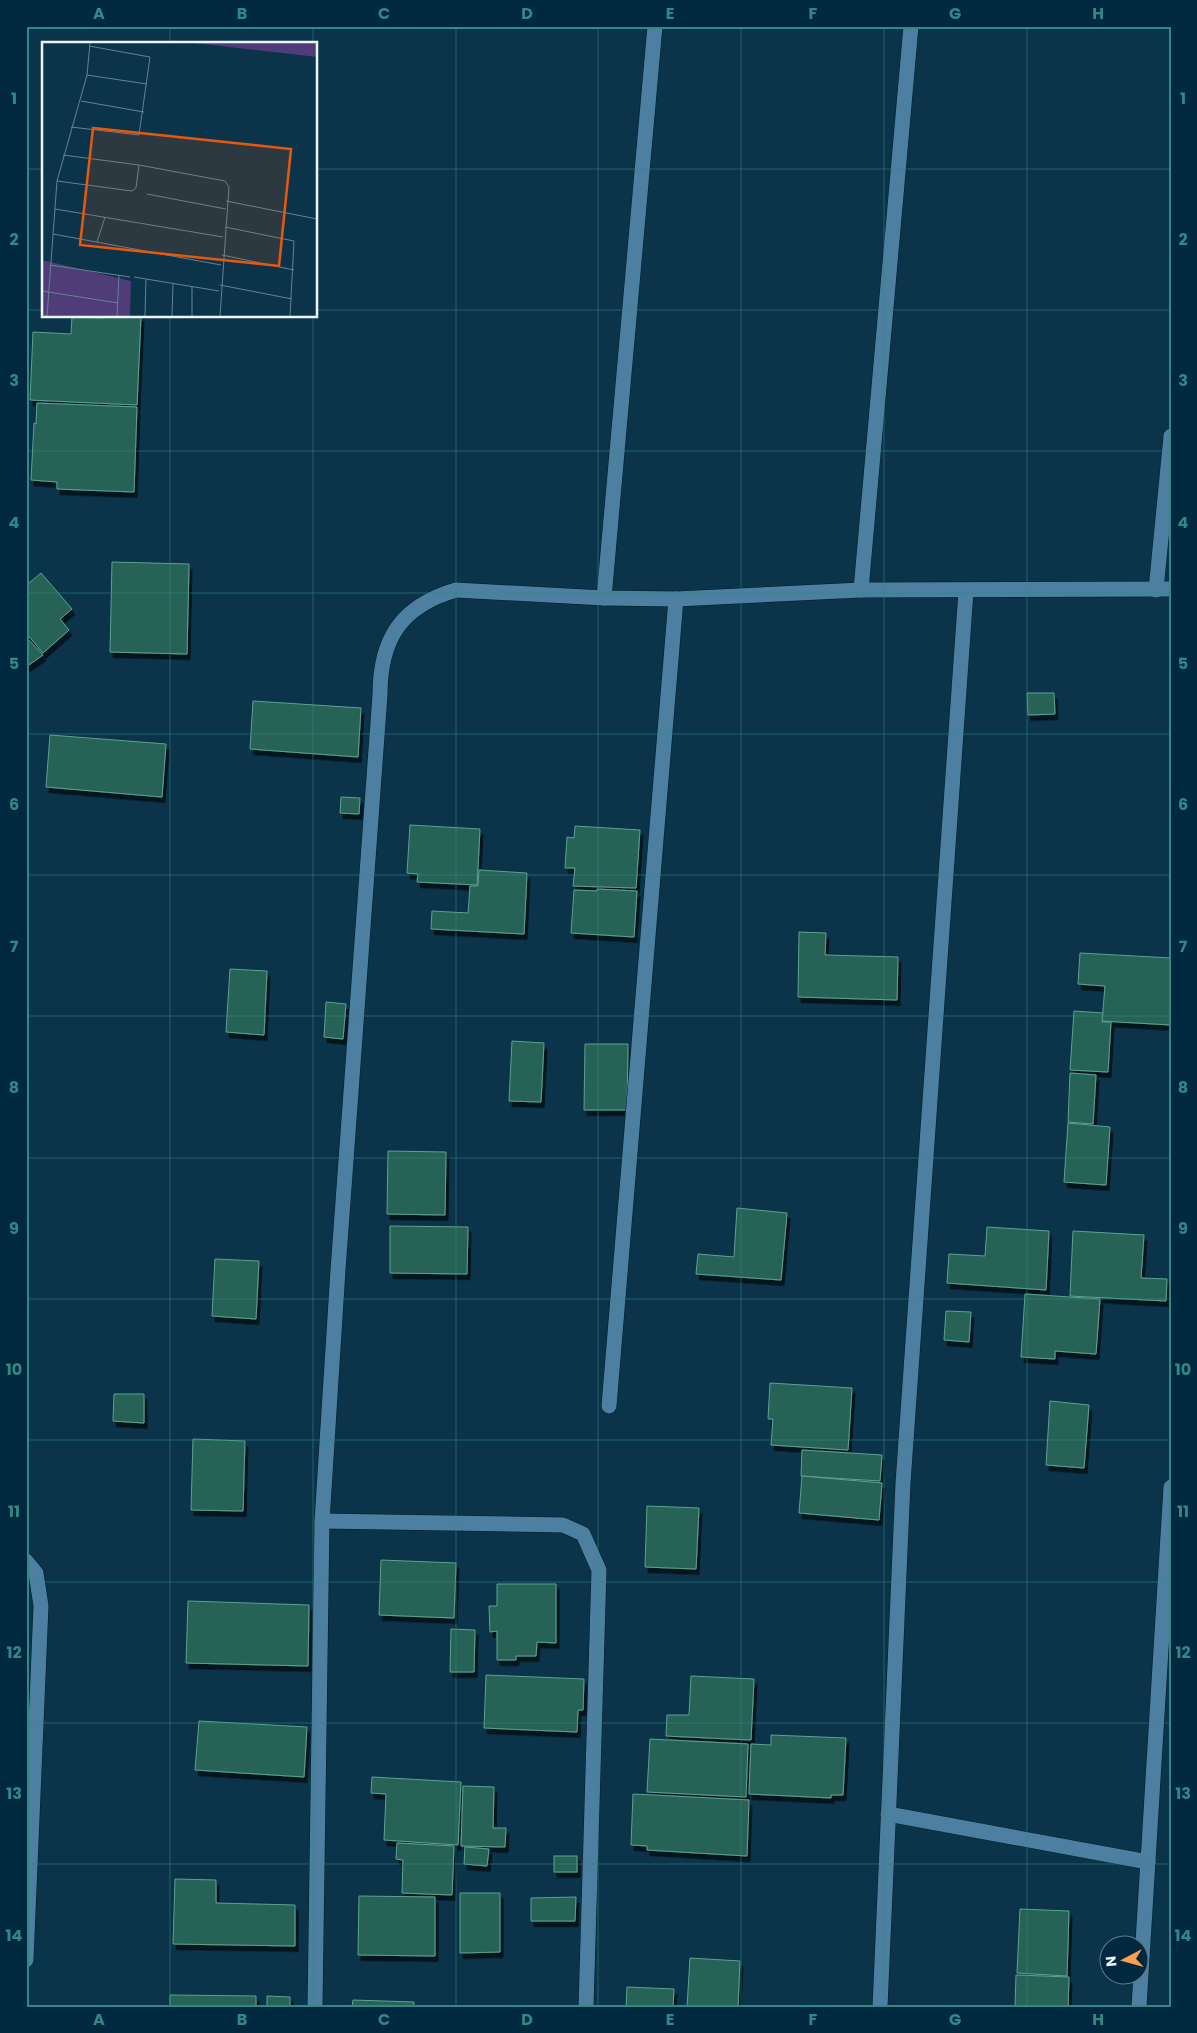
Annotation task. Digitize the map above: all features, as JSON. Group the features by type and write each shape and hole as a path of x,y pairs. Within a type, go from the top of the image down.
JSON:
{"street":[{"path":"604,598 655,26"},
{"path":"861,590 911,26"},
{"path":"315,2007 322,1521 338,1270 380,695 380,672 385,651 394,631 422,603 438,595 456,590 604,598 676,599 861,590 1163,589 1171,436"},
{"path":"880,2007 903,1483 966,591"},
{"path":"609,1406 676,599"},
{"path":"1139,2007 1171,1487"},
{"path":"322,1521 563,1525 584,1534 599,1570 586,2007"},
{"path":"26,1561 36,1573 41,1606 26,1960"},
{"path":"888,1814 1148,1862"}],"building":[{"path":"72,318 141,318 137,405 30,400 33,332 71,334"},
{"path":"37,403 137,407 134,492 57,489 57,482 31,480"},
{"path":"112,562 189,564 187,654 110,652"},
{"path":"41,573 72,609 60,619 69,630 43,653 26,633 26,580 29,583"},
{"path":"26,637 43,655 26,667"},
{"path":"1027,693 1054,693 1055,714 1028,715"},
{"path":"253,701 361,708 358,757 250,749"},
{"path":"50,735 166,744 162,797 46,787"},
{"path":"341,797 360,798 359,814 340,813"},
{"path":"410,825 480,829 477,885 417,882 418,874 407,873"},
{"path":"575,826 640,830 636,888 573,886 575,868 565,868 567,837 574,838"},
{"path":"479,870 527,873 524,934 431,929 432,911 468,913 470,886 478,886"},
{"path":"597,889 637,891 634,937 571,933 574,890 597,891"},
{"path":"799,932 826,933 825,955 898,957 897,1000 798,997"},
{"path":"1080,953 1171,958 1171,1025 1102,1021 1105,986 1078,984"},
{"path":"230,969 267,971 264,1035 226,1032"},
{"path":"326,1002 346,1004 343,1039 324,1037"},
{"path":"1074,1011 1103,1013 1102,1022 1111,1022 1108,1072 1070,1070"},
{"path":"512,1041 544,1043 541,1102 509,1101"},
{"path":"585,1044 628,1044 627,1110 584,1110"},
{"path":"1070,1073 1096,1075 1093,1124 1068,1122"},
{"path":"1068,1123 1110,1127 1106,1185 1064,1182"},
{"path":"388,1151 446,1152 445,1215 387,1214"},
{"path":"737,1208 787,1213 781,1280 696,1274 698,1254 734,1257"},
{"path":"390,1226 468,1227 467,1274 390,1273"},
{"path":"987,1227 1049,1231 1046,1290 947,1283 949,1254 985,1256"},
{"path":"1073,1231 1144,1235 1141,1278 1167,1279 1166,1301 1070,1296"},
{"path":"215,1259 259,1261 256,1319 212,1316"},
{"path":"1025,1294 1100,1299 1096,1354 1055,1351 1055,1359 1021,1357"},
{"path":"946,1311 971,1312 969,1342 944,1340"},
{"path":"770,1383 852,1388 848,1450 771,1445 773,1419 768,1419"},
{"path":"114,1394 144,1394 144,1423 113,1421"},
{"path":"1050,1401 1089,1405 1084,1468 1046,1465"},
{"path":"193,1439 245,1441 243,1511 191,1510"},
{"path":"802,1450 882,1455 880,1481 801,1476"},
{"path":"802,1476 882,1483 879,1520 799,1513"},
{"path":"647,1506 699,1508 696,1569 645,1567"},
{"path":"381,1560 456,1563 454,1618 379,1615"},
{"path":"497,1584 556,1584 556,1643 537,1642 536,1656 516,1656 516,1660 497,1660 497,1631 490,1632 489,1606 497,1606"},
{"path":"188,1601 309,1605 308,1666 186,1663"},
{"path":"451,1629 475,1630 474,1672 450,1672"},
{"path":"486,1675 584,1679 583,1710 578,1710 577,1732 484,1728"},
{"path":"691,1676 754,1679 751,1740 666,1736 667,1715 689,1715"},
{"path":"199,1721 307,1727 304,1777 195,1770"},
{"path":"771,1735 846,1738 843,1795 831,1795 831,1798 749,1794 751,1744 771,1745"},
{"path":"650,1739 748,1744 746,1797 647,1792"},
{"path":"372,1777 461,1782 458,1845 384,1840 386,1794 371,1793"},
{"path":"463,1786 494,1787 493,1828 506,1828 505,1847 461,1846"},
{"path":"633,1794 749,1800 747,1856 647,1850 647,1846 631,1845"},
{"path":"397,1843 454,1846 452,1895 402,1893 403,1860 396,1859"},
{"path":"465,1847 489,1849 487,1866 464,1864"},
{"path":"554,1856 577,1856 577,1872 554,1872"},
{"path":"175,1879 216,1880 216,1903 295,1905 295,1946 173,1944"},
{"path":"460,1893 500,1893 500,1952 460,1953"},
{"path":"359,1896 435,1897 435,1956 358,1955"},
{"path":"576,1897 575,1921 531,1921 531,1898"},
{"path":"1020,1909 1069,1911 1067,1976 1017,1973"},
{"path":"690,1958 740,1961 738,2007 687,2007"},
{"path":"1016,1975 1069,1977 1068,2007 1015,2007"},
{"path":"627,1987 674,1989 673,2007 626,2007"},
{"path":"170,1995 256,1996 256,2007 170,2007"},
{"path":"267,1996 290,1997 290,2007 267,2007"},
{"path":"353,2000 414,2002 414,2007 352,2007"}]}
